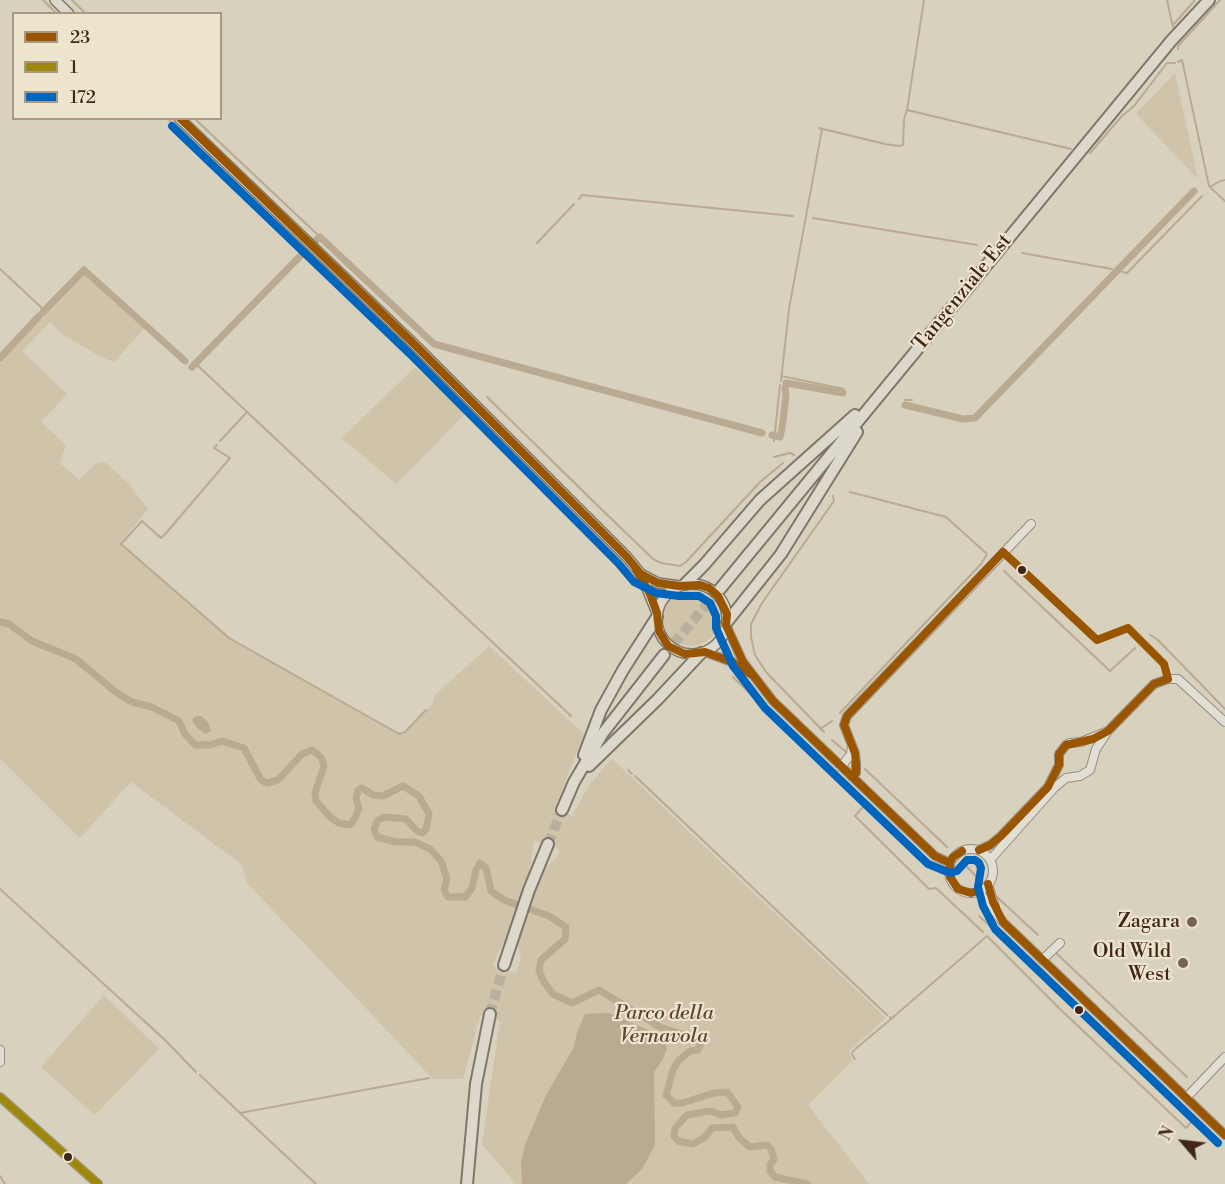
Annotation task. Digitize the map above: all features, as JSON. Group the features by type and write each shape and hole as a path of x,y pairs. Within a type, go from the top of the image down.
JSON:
{"highway":[{"name":"Tangenziale Est","path":"720,589 1171,41 1209,0"},
{"path":"682,585 704,565 760,500 822,447 907,361"},
{"path":"727,624 781,554 846,448 907,361"},
{"path":"562,810 601,710 657,615"},
{"path":"574,782 703,652"},
{"path":"574,782 603,733 664,655"},
{"path":"504,964 548,844"},
{"path":"467,1184 476,1084 490,1014"}],"main road":[{"path":"55,0 67,12"},
{"path":"181,120 422,353 626,556 641,574 657,615 658,631 668,645 685,654 703,652 720,641 727,624 724,604 710,588 700,585 658,583 641,574"},
{"path":"657,615 663,598 682,585"}],"street":[{"path":"852,777 856,772 856,763 844,725 847,717 1031,524"},
{"path":"727,624 743,662 773,701 935,856 950,863"},
{"path":"703,652 732,662 751,674"},
{"path":"990,861 1054,788 1071,776 1085,774 1093,765 1094,756 1108,731 1154,684 1168,679 1178,679 1225,722"},
{"path":"979,850 990,861 993,872 988,884 971,893 958,889 950,877 950,863 958,852 965,849 979,850 995,841 1048,788 1059,765 1059,754 1066,745 1070,742 1081,742 1108,731"},
{"path":"1081,742 1094,756"},
{"path":"841,767 851,754 852,745"},
{"path":"1059,765 1071,776"},
{"path":"988,884 993,902 1003,922"},
{"path":"978,891 1003,922 1225,1135"},
{"path":"1042,960 1060,943"},
{"path":"0,1050 0,1062"},
{"path":"1187,1097 1225,1057"},
{"path":"0,1097 98,1184"}],"green space":[{"path":"1175,73 1198,179 1136,114"},
{"name":"Parco della Vernavola","path":"84,267 147,325 114,362 62,334 50,322 22,351 67,394 41,422 66,445 60,463 79,480 93,466 100,462 106,463 128,483 148,509 120,543 238,644 403,735 432,705 435,695 489,646 584,734 555,808 572,816 590,784 612,759 886,1018 849,1051 852,1061 808,1105 869,1184 516,1184 482,1144 500,1021 480,1016 463,1079 433,1079 247,883 242,865 131,782 80,838 0,758 0,359","holes":["534,841 560,849 557,857 542,871 517,940 521,959 516,973 493,966 506,939 530,869"]},
{"path":"415,367 466,413 396,484 347,442 340,440"},
{"path":"691,590 702,592 711,598 717,607 719,618 717,629 711,638 702,644 691,646 680,644 671,638 665,629 663,618 665,607 671,598 680,592"},
{"path":"104,995 159,1049 95,1115 41,1067"}],"shaded area":[{"path":"196,716 201,716 208,722 211,731 206,734 198,729 193,722"},
{"path":"609,1013 664,1037 667,1049 654,1072 655,1145 642,1169 626,1184 522,1184 521,1163 525,1145 546,1095 574,1047 577,1032 585,1014"}],"waterway":[{"path":"43,0 55,12"},
{"path":"72,0 84,12"},
{"path":"819,128 885,144 903,145 904,119 924,0"},
{"path":"1167,0 1173,27"},
{"path":"1173,25 1195,0"},
{"path":"1178,49 1178,46 1220,0"},
{"path":"1178,62 1182,60 1209,186 1225,201"},
{"path":"1090,153 1122,116 1134,106 1167,63 1175,63"},
{"path":"907,110 1071,149"},
{"path":"169,120 299,244"},
{"path":"196,120 320,237"},
{"path":"781,381 789,309 822,129"},
{"path":"1210,187 1225,180"},
{"path":"905,405 963,419 975,418 1194,191"},
{"path":"579,199 582,195 793,216"},
{"path":"1119,271 1127,273 1202,196"},
{"path":"537,243 574,204"},
{"path":"813,218 977,245"},
{"path":"315,241 320,237 434,344 762,433"},
{"path":"192,367 307,249"},
{"path":"304,250 415,358"},
{"path":"1022,253 1112,269"},
{"path":"0,269 44,310"},
{"path":"43,312 84,270 185,361"},
{"path":"0,358 39,316"},
{"path":"196,364 571,716"},
{"path":"781,376 844,389"},
{"path":"786,383 843,393"},
{"path":"774,441 780,385"},
{"path":"772,435 780,437 786,396 785,388"},
{"path":"487,397 653,559 661,563 680,566 686,562 760,482 783,463"},
{"path":"905,400 912,400"},
{"path":"220,441 247,412"},
{"path":"217,445 214,448 230,458 167,532 161,538 142,521 121,544 229,638 399,734 405,732 426,710"},
{"path":"774,457 790,453 794,455"},
{"path":"840,713 981,564 987,554 946,517 850,492"},
{"path":"824,732 766,672 755,655 751,624 762,603 834,501 833,496"},
{"path":"1004,571 1110,671 1135,648"},
{"path":"0,622 9,624 32,641 76,659 117,693 132,702 152,707 179,721 185,734 195,745 210,745 222,741 244,748 261,780 267,783 278,780 302,754 312,750 321,757 324,766 315,793 316,801 330,817 339,823 350,825 355,818 359,808 356,799 358,790 362,788 373,795 383,796 403,786 419,796 429,814 423,833 417,831 406,819 385,817 378,820 374,829 377,837 396,842 415,842 430,849 441,861 447,879 444,890 448,897 465,897 472,888 480,863 486,868 491,891 504,900 549,916 566,927 565,939 541,960 539,971 553,994 572,1003 599,990 660,1027 697,1039 701,1043 698,1050 690,1051 678,1061 666,1095 674,1103 682,1103 714,1093 727,1092 738,1107 735,1113 721,1115 710,1111 687,1115 675,1128 674,1136 678,1141 693,1144 705,1137 712,1128 733,1127 739,1138 750,1147 767,1145 771,1149 774,1159 770,1165 770,1171 775,1177 807,1184"},
{"path":"1150,635 1157,639 1225,709"},
{"path":"733,677 864,806 855,816 929,889 936,888 983,932"},
{"path":"820,729 832,721"},
{"path":"832,740 846,752"},
{"path":"865,769 947,847"},
{"path":"628,770 632,774"},
{"path":"635,776 887,1015"},
{"path":"965,865 980,880"},
{"path":"0,889 165,1040 196,1072"},
{"path":"997,897 1038,935"},
{"path":"979,916 991,927"},
{"path":"994,930 1059,994"},
{"path":"891,1019 987,936 1060,1009 1186,1128 1193,1120"},
{"path":"1054,951 1187,1077"},
{"path":"855,1059 852,1055 853,1051 891,1019 890,1017"},
{"path":"1099,1030 1195,1122"},
{"path":"200,1075 240,1113 429,1078"},
{"path":"240,1113 316,1184"},
{"path":"0,1176 5,1184"}],"tunnel":[{"path":"664,655 720,589"},
{"path":"548,844 562,810"},
{"path":"490,1014 504,965"}],"transit line":[{"name":"23","path":"182,120 416,346 626,556 641,574 658,583 679,586 700,585 709,588 718,596 727,614 726,625 743,662 773,701 935,856 950,863"},
{"name":"172","path":"172,126 409,353 618,563 634,582 656,593 699,596 710,603 716,616 716,628 733,666 765,708 928,864 950,873 957,871 967,860 975,860 979,863 981,868 978,887 983,906 995,929 1218,1143"},
{"name":"23","path":"1003,552 1097,640 1128,628 1164,664 1168,679"},
{"name":"23","path":"852,777 856,773 856,763 855,753 844,725 847,716 1003,552"},
{"name":"23","path":"636,569 650,594 657,613 659,631 668,646 685,654 705,652 732,662 752,675"},
{"name":"23","path":"979,850 1001,836 1048,787 1059,765 1059,754 1066,745 1093,739 1108,731 1154,684 1168,679"},
{"name":"23","path":"962,851 953,857 950,863 950,877 958,889 971,893 978,891"},
{"name":"23","path":"988,884 993,902 1003,922 1225,1135"},
{"name":"1","path":"0,1097 98,1184"}],"place":[{"name":"Zagara","path":"1192,922"},
{"name":"Old Wild West","path":"1183,963"}]}
